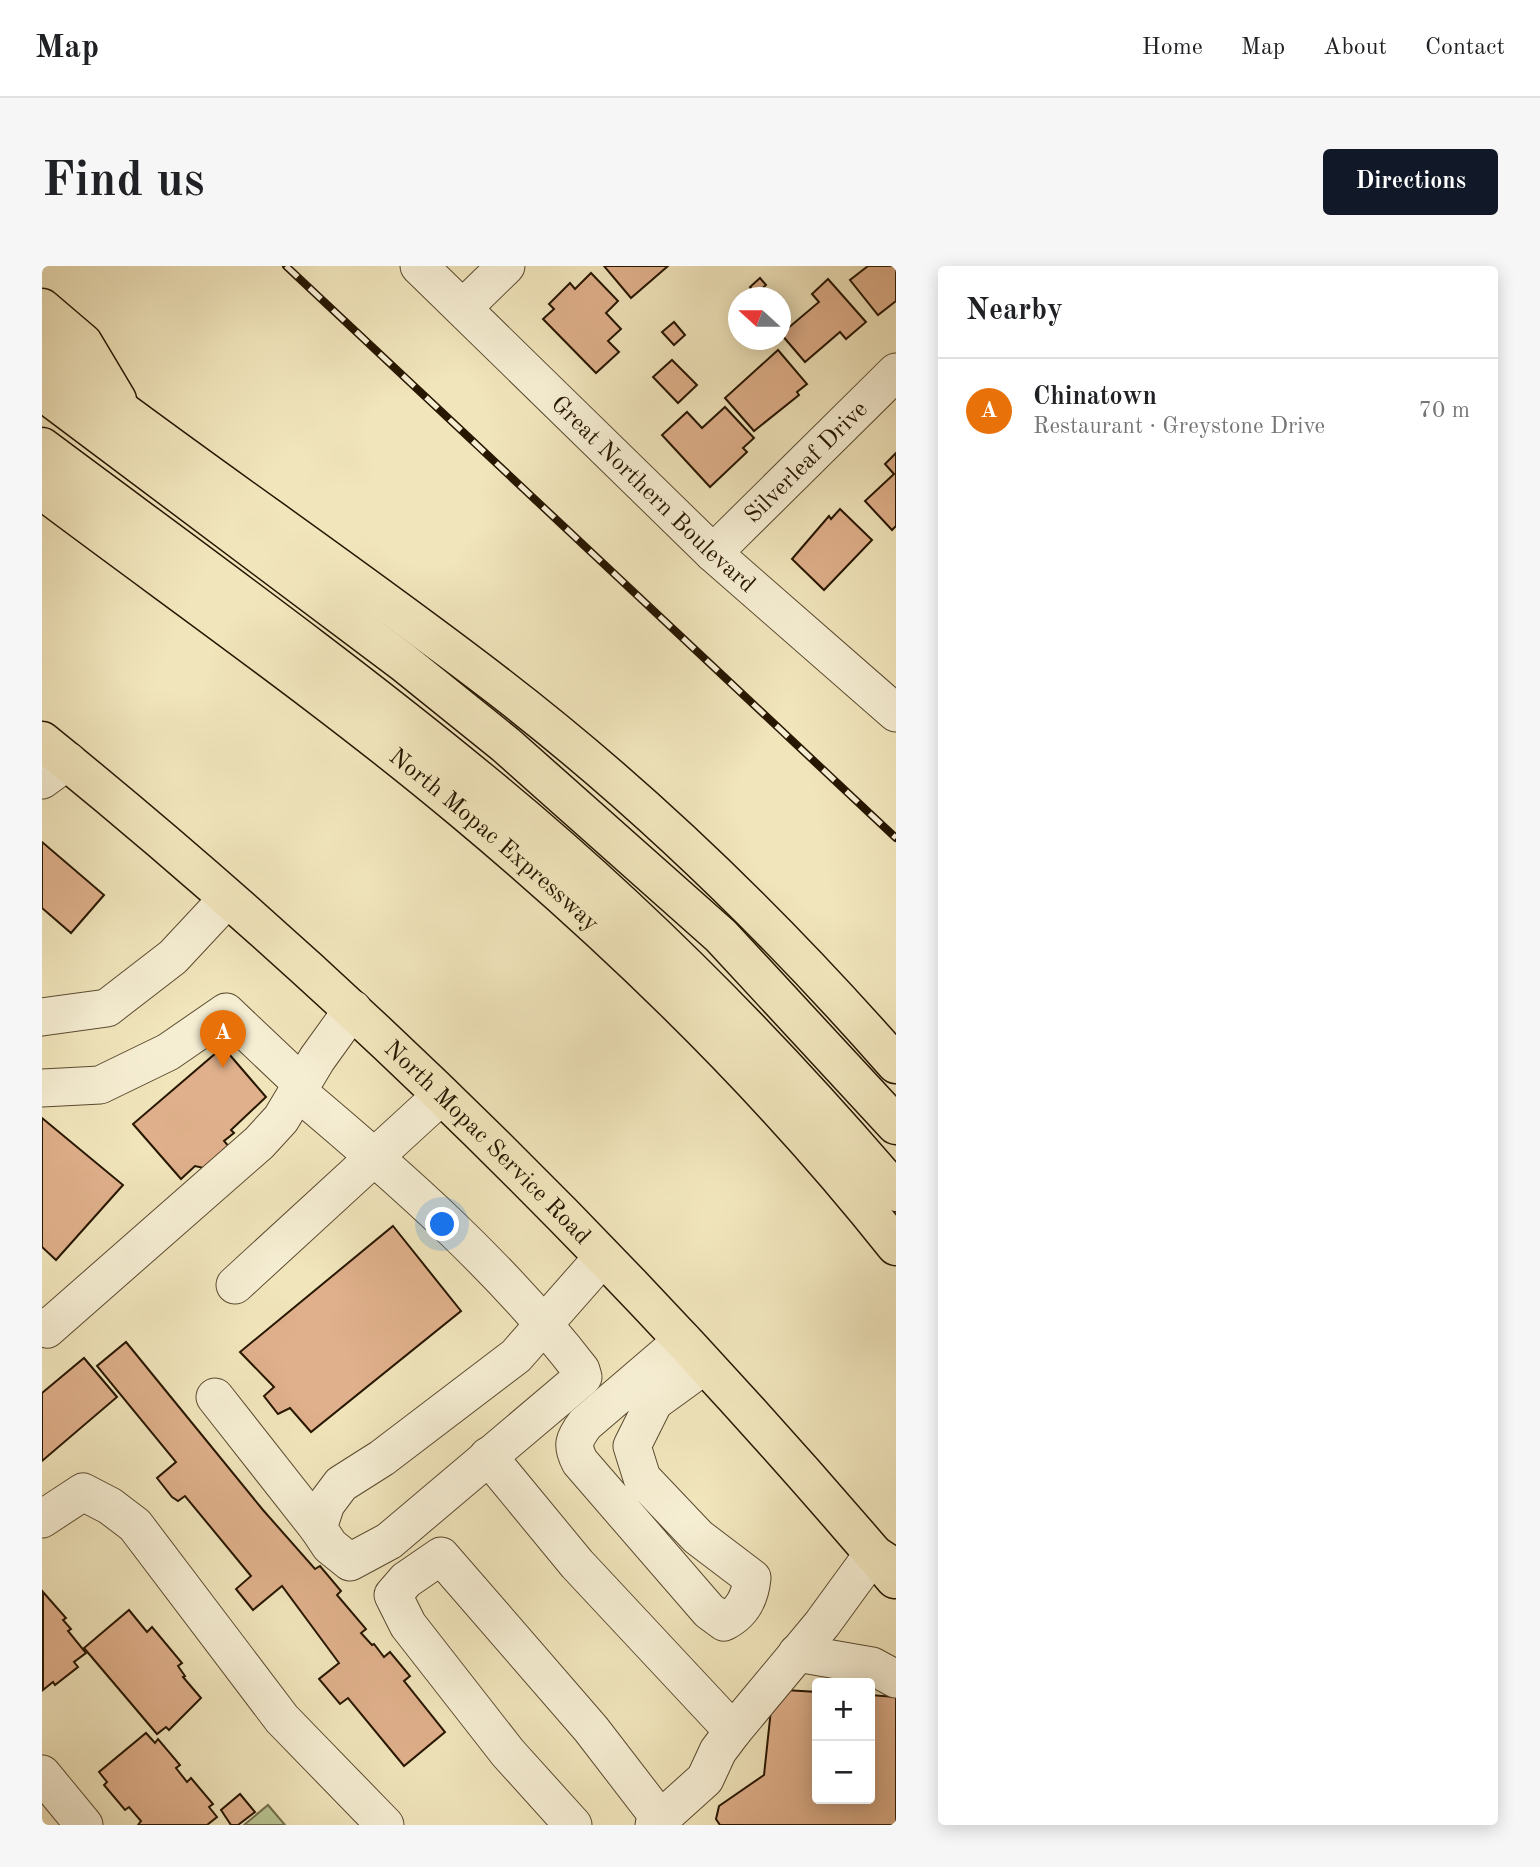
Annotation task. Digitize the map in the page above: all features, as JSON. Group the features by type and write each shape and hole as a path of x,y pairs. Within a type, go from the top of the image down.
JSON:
{"main road":[{"path":"42,308 83,343 127,417"},
{"path":"42,351 127,417 495,684 572,747 745,903 896,1064"},
{"path":"42,391 403,662 506,745 721,936 896,1125"},
{"path":"42,447 376,697 480,780 588,874 707,986 784,1066 896,1192"},
{"name":"North Mopac Expressway","path":"42,490 363,731 462,809 557,891 658,986 768,1099 896,1246"},
{"name":"North Mopac Service Road","path":"51,761 229,898 353,1009 442,1095 694,1352 888,1568"}],"street":[{"name":"Great Northern Boulevard","path":"419,266 713,553 896,713"},
{"path":"463,308 506,266"},
{"name":"Silverleaf Drive","path":"713,553 896,372"},
{"path":"44,1009 107,1008 173,957 229,898"},
{"path":"44,1330 259,1143 281,1119 353,1009"},
{"path":"42,1088 100,1084 168,1052 226,1012 300,1087 457,1233 544,1325 583,1377 389,1541 350,1562 330,1546 215,1396"},
{"path":"235,1285 442,1095"},
{"path":"318,1528 326,1504 341,1484 382,1458 516,1356 603,1257"},
{"path":"632,1446 642,1478 698,1537 752,1578 751,1593 738,1615 724,1622 709,1611 596,1481 573,1449 575,1437 585,1424 694,1352"},
{"path":"596,1481 632,1446 654,1402 694,1352"},
{"path":"488,1456 577,1564 733,1731"},
{"path":"42,1519 83,1492 110,1506 135,1525 282,1719 385,1825"},
{"path":"573,1825 508,1753 408,1625 393,1595 406,1580 440,1556 591,1729 658,1822 705,1779 718,1752 733,1731 797,1653 888,1568"},
{"path":"797,1653 872,1666 896,1679"},
{"path":"42,1774 84,1825"}],"green space":[{"path":"268,1805 285,1825 244,1825"}],"building":[{"path":"604,266 668,266 631,298"},
{"path":"868,266 896,266 896,301 878,315 850,280"},
{"path":"591,273 618,301 606,313 621,329 608,341 619,352 596,373 543,319 554,309 549,304 570,283 575,289"},
{"path":"760,278 766,285 764,287 750,287"},
{"path":"828,279 866,322 846,339 840,332 805,362 791,346 791,326 819,302 812,294"},
{"path":"674,322 685,335 674,345 662,332"},
{"path":"778,350 807,384 797,392 799,395 754,431 725,398"},
{"path":"672,360 697,385 678,403 653,377"},
{"path":"725,407 754,438 743,448 747,452 710,487 662,435 687,412 702,428"},
{"path":"896,453 896,526 892,530 865,501 894,474 885,464"},
{"path":"840,509 872,540 824,590 792,559 829,516 831,519"},
{"path":"42,842 104,895 71,933 42,908"},
{"path":"223,1047 266,1097 231,1130 234,1133 224,1141 231,1149 208,1169 195,1166 181,1179 133,1124"},
{"path":"42,1118 123,1185 56,1260 42,1247"},
{"path":"393,1226 461,1311 311,1432 290,1408 278,1414 264,1396 274,1387 240,1352"},
{"path":"126,1342 263,1510 315,1569 320,1566 341,1591 337,1595 366,1629 361,1633 384,1657 390,1652 410,1676 404,1681 445,1732 404,1766 348,1698 340,1704 319,1679 339,1663 282,1586 253,1610 236,1589 251,1576 185,1496 178,1501 157,1478 176,1462 97,1366"},
{"path":"84,1358 117,1397 42,1461 42,1393"},
{"path":"43,1592 66,1618 63,1620 71,1629 68,1631 86,1653 74,1662 78,1667 55,1685 53,1682 43,1690"},
{"path":"129,1610 147,1632 152,1627 182,1663 178,1666 185,1676 183,1677 201,1698 169,1730 166,1727 157,1734 84,1648"},
{"path":"785,1690 812,1692 812,1804 875,1804 875,1695 896,1697 896,1825 720,1825 716,1819 719,1806 764,1775 772,1700"},
{"path":"146,1733 155,1743 158,1739 180,1765 176,1768 187,1782 191,1778 213,1804 209,1807 217,1817 207,1825 138,1825 141,1821 129,1807 125,1810 104,1785 107,1782 99,1772"},
{"path":"240,1794 255,1812 238,1825 231,1825 221,1810"}],"railway":[{"path":"286,266 896,838"}],"place":[{"name":"Chinatown","path":"223,1068"}]}
